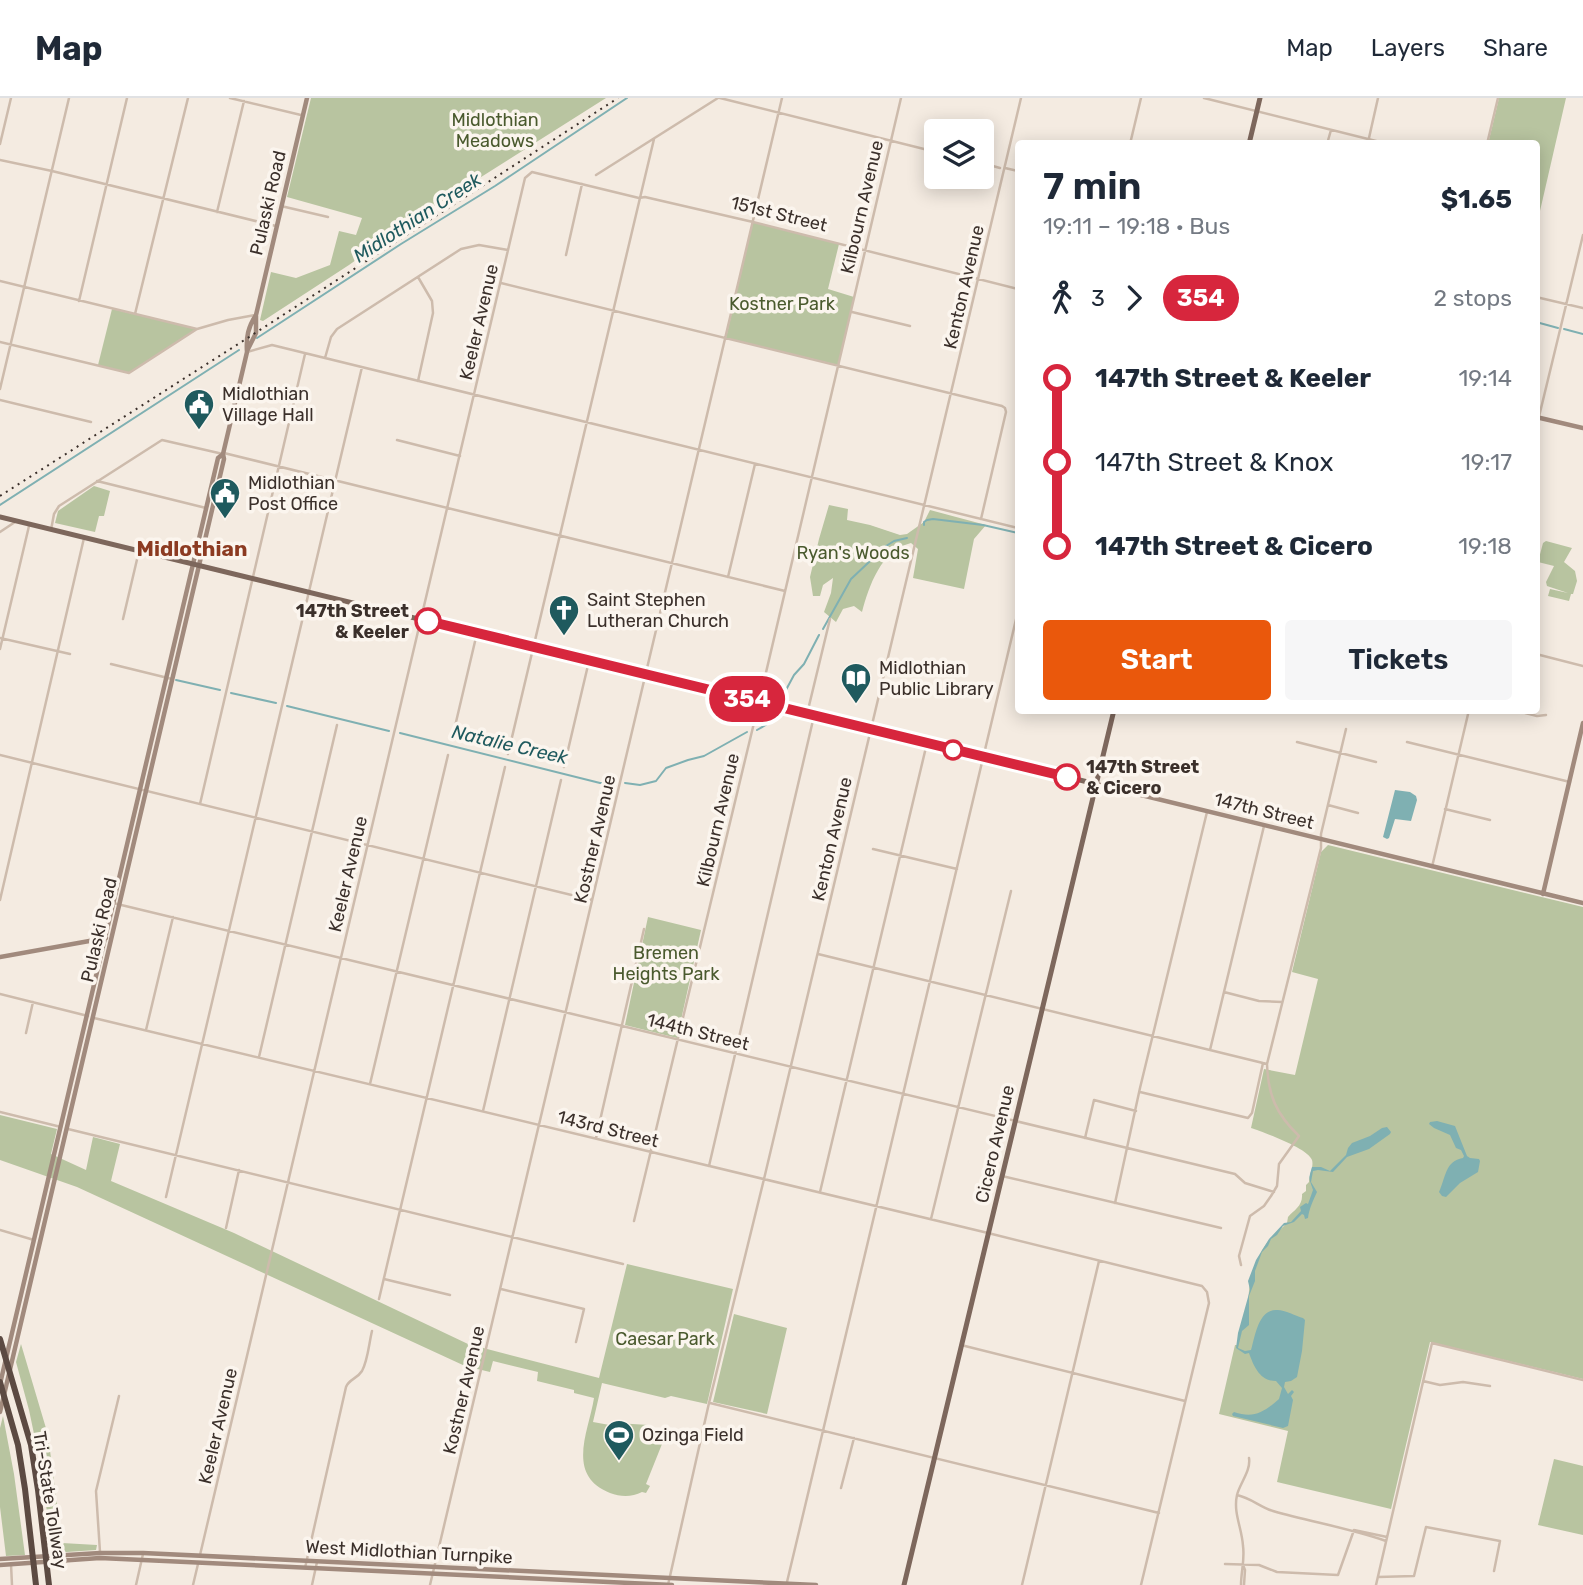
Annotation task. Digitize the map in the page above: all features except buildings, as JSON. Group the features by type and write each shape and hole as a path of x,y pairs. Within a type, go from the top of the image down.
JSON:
{"highway":[{"name":"Tri-State Tollway","path":"0,1339 31,1445 49,1585"},
{"name":"Tri-State Tollway","path":"0,1383 18,1445 36,1585"}],"main road":[{"name":"Pulaski Road","path":"196,565 206,508 218,458 223,453 247,352 249,326 256,315 307,98"},
{"path":"1250,140 1260,98"},
{"path":"1540,417 1583,428"},
{"name":"Pulaski Road","path":"0,1412 67,1129 104,938 196,565 225,459 223,453"},
{"name":"147th Street","path":"0,517 1583,904"},
{"name":"Pulaski Road","path":"0,1383 61,1127 120,905 147,790 169,678"},
{"name":"Cicero Avenue","path":"904,1585 1113,714"},
{"path":"1543,894 1583,723"},
{"path":"0,957 112,937"},
{"name":"West Midlothian Turnpike","path":"0,1564 143,1553 816,1585"},
{"name":"West Midlothian Turnpike","path":"0,1559 100,1556 670,1585"}],"street":[{"path":"0,144 11,98"},
{"path":"0,390 69,98"},
{"path":"79,300 127,98"},
{"path":"135,314 188,98"},
{"path":"230,98 303,115"},
{"path":"596,175 719,98 924,149"},
{"name":"Kostner Avenue","path":"430,1585 782,98"},
{"name":"Kilbourn Avenue","path":"634,1221 901,98"},
{"name":"Kenton Avenue","path":"670,1585 669,1578 709,1403 925,505 1002,168 1021,98"},
{"path":"1131,140 1141,98"},
{"path":"1204,98 1375,140"},
{"path":"1368,138 1378,98"},
{"path":"1488,140 1497,98"},
{"path":"217,212 244,101"},
{"path":"1328,140 1331,130"},
{"path":"508,754 653,139"},
{"path":"0,160 276,227"},
{"path":"994,166 1015,170"},
{"name":"151st Street","path":"533,173 753,222 1015,288"},
{"name":"Keeler Avenue","path":"193,1585 525,178 533,173"},
{"path":"566,255 582,184"},
{"path":"281,206 328,217"},
{"path":"1540,409 1583,235"},
{"path":"325,358 331,337 337,329 461,249 486,246 508,250"},
{"path":"418,276 432,301 433,313 418,380"},
{"path":"0,281 197,329"},
{"path":"500,283 1002,406 1006,412 981,519"},
{"path":"1540,298 1583,309"},
{"path":"850,311 910,326"},
{"path":"0,342 129,373 197,329 256,315"},
{"path":"247,352 272,345 1015,527"},
{"path":"200,804 305,353"},
{"path":"166,1196 362,367"},
{"path":"0,400 91,422"},
{"path":"51,530 54,514 59,506 162,440 279,466 785,591"},
{"path":"397,440 460,456"},
{"path":"728,577 755,464"},
{"path":"96,481 206,508"},
{"path":"0,532 16,521"},
{"path":"0,649 29,524"},
{"path":"0,900 84,538"},
{"path":"123,619 139,551"},
{"path":"709,1166 831,619"},
{"path":"786,1584 1015,624"},
{"path":"452,739 477,633"},
{"path":"1,638 70,654"},
{"path":"1540,655 1583,666"},
{"path":"564,766 589,661"},
{"path":"111,664 169,678"},
{"path":"1432,867 1468,714"},
{"path":"1529,714 1546,715"},
{"path":"259,1057 337,725"},
{"path":"1140,1092 1248,1118 1252,1113 1321,848 1346,729"},
{"path":"1297,742 1376,762"},
{"path":"1407,742 1570,782"},
{"path":"820,1192 927,743"},
{"path":"0,755 593,900"},
{"path":"370,1084 448,755"},
{"path":"379,1299 505,767"},
{"path":"483,1111 561,780"},
{"path":"1328,805 1358,813"},
{"path":"1445,809 1490,820"},
{"path":"1115,1203 1207,811"},
{"path":"1210,1050 1264,825"},
{"path":"873,849 957,869"},
{"path":"932,1219 1011,891"},
{"name":"144th Street","path":"113,903 1235,1174 1245,1183 1274,1192"},
{"path":"146,1030 173,917"},
{"path":"596,1138 644,929"},
{"path":"818,954 1265,1064"},
{"path":"1224,992 1259,1001 1282,1002"},
{"name":"143rd Street","path":"0,994 1198,1284 1205,1288 1209,1303 1185,1401"},
{"path":"26,1033 33,1002"},
{"path":"1241,1265 1239,1256 1250,1216 1264,1206 1274,1192 1280,1161 1299,1136 1279,1113 1272,1099 1265,1064"},
{"path":"1085,1138 1094,1100 1136,1111"},
{"path":"0,1112 623,1264"},
{"path":"226,1228 239,1170"},
{"path":"1002,1176 1221,1228"},
{"path":"0,1230 34,1240"},
{"path":"1022,1585 1100,1260"},
{"path":"384,1279 450,1295"},
{"path":"501,1289 584,1309 576,1342"},
{"path":"305,1568 346,1387 348,1382 362,1371 372,1331"},
{"path":"1376,1585 1432,1343 1583,1380"},
{"path":"961,1345 1185,1401 1141,1585"},
{"path":"1423,1381 1443,1385 1463,1382 1490,1386"},
{"path":"100,1556 96,1491 119,1396"},
{"path":"709,1403 1159,1513"},
{"path":"841,1488 853,1438"},
{"path":"1242,1585 1243,1543 1236,1508 1240,1484 1250,1465 1249,1458"},
{"path":"1237,1495 1268,1509 1387,1539"},
{"path":"1378,1577 1414,1576 1426,1527 1500,1541 1493,1571"},
{"path":"1225,1564 1262,1566 1277,1572 1338,1575 1354,1530"},
{"path":"136,1585 143,1553"},
{"path":"312,1585 317,1562"},
{"path":"12,1564 12,1585"}],"green space":[{"name":"Midlothian Meadows","path":"311,98 606,98 402,227 263,321 260,320 271,272 296,278 330,265 339,231 356,235 362,218 287,197"},
{"path":"1499,98 1566,98 1540,211 1540,140 1489,140"},
{"name":"Kostner Park","path":"753,222 839,244 828,289 854,297 838,365 726,338"},
{"path":"112,309 197,329 129,373 98,365"},
{"path":"94,486 110,491 104,516 99,516 95,532 55,523 58,511"},
{"name":"Ryan's Woods","path":"829,505 848,509 847,520 900,535 907,534 924,522 930,510 986,525 974,539 964,589 913,578 918,549 911,543 892,553 884,561 868,591 862,612 854,606 843,609 836,622 824,612 833,578 823,585 820,596 813,596 810,577"},
{"path":"1546,541 1572,548 1564,562 1575,571 1577,581 1569,601 1548,596 1550,589 1568,593 1547,586 1546,582 1554,566 1540,562 1543,543"},
{"path":"1328,845 1583,907 1583,1379 1430,1342 1391,1509 1277,1482 1288,1431 1219,1414 1248,1301 1250,1281 1262,1250 1300,1205 1312,1168 1312,1160 1302,1150 1251,1128 1264,1069 1295,1075 1318,979 1292,972 1321,852"},
{"name":"Bremen Heights Park","path":"648,917 701,930 677,1038 625,1025"},
{"name":"Caesar Park","path":"0,1115 57,1129 51,1154 86,1170 93,1137 120,1144 111,1181 234,1233 468,1344 599,1378 627,1264 733,1289 707,1404 671,1396 665,1398 602,1383 593,1422 615,1426 616,1423 649,1425 657,1431 662,1428 664,1439 646,1484 650,1486 646,1493 626,1496 610,1493 596,1485 584,1464 583,1451 594,1398 537,1381 538,1372 493,1361 490,1372 465,1366 77,1187 0,1160"},
{"path":"734,1314 787,1328 767,1414 713,1402"},
{"path":"21,1344 48,1435 62,1543 97,1545 96,1550 52,1553 42,1472 16,1362"},
{"path":"3,1416 25,1555 6,1556 0,1507 0,1428"},
{"path":"1554,1459 1583,1466 1583,1535 1538,1525"}],"water":[{"path":"1395,790 1410,792 1417,800 1411,821 1395,819 1387,839 1383,837"},
{"path":"1437,1121 1455,1126 1467,1156 1480,1161 1478,1172 1460,1183 1446,1197 1439,1192 1447,1170 1453,1162 1464,1156 1461,1150 1456,1148 1450,1135 1429,1124"},
{"path":"1387,1127 1390,1134 1369,1149 1347,1157 1333,1172 1313,1171 1311,1182 1317,1192 1308,1218 1305,1219 1302,1214 1294,1222 1283,1226 1262,1252 1255,1271 1255,1281 1249,1296 1249,1325 1242,1331 1238,1348 1251,1350 1258,1325 1270,1311 1282,1311 1305,1320 1297,1377 1285,1382 1284,1387 1288,1394 1292,1390 1294,1392 1291,1396 1293,1400 1288,1426 1283,1428 1233,1416 1234,1412 1247,1415 1263,1411 1279,1399 1282,1388 1276,1381 1262,1376 1249,1353 1245,1354 1236,1348 1250,1290 1248,1281 1256,1260 1269,1239 1284,1223 1291,1222 1301,1211 1300,1207 1308,1204 1313,1190 1310,1179 1312,1167 1330,1171 1346,1155 1352,1143"}],"waterway":[{"name":"Midlothian Creek","path":"257,338 627,98"},
{"name":"Natalie Creek","path":"1540,323 1558,328"},
{"name":"Natalie Creek","path":"1564,329 1583,334"},
{"name":"Midlothian Creek","path":"0,505 239,350"},
{"name":"Natalie Creek","path":"924,525 924,522 933,519 1015,532"},
{"name":"Natalie Creek","path":"823,629 851,579 886,546 907,538"},
{"name":"Natalie Creek","path":"779,703 819,635"},
{"name":"Natalie Creek","path":"176,680 220,690"},
{"name":"Natalie Creek","path":"231,693 276,703"},
{"name":"Natalie Creek","path":"287,706 389,731"},
{"name":"Natalie Creek","path":"757,730 771,722 776,712"},
{"name":"Natalie Creek","path":"625,783 640,785 656,781 666,768 704,756 747,732"},
{"name":"Natalie Creek","path":"400,733 600,783 614,783"}],"railway":[{"path":"0,496 618,98"}],"bus line":[{"name":"354","path":"428,621 1067,777"}],"place":[{"name":"Midlothian Village Hall","path":"199,431"},
{"name":"Midlothian Post Office","path":"225,520"},
{"name":"147th Street & Keeler","path":"428,621"},
{"name":"Saint Stephen Lutheran Church","path":"564,637"},
{"name":"Midlothian Public Library","path":"856,705"},
{"name":"147th Street & Cicero","path":"1067,777"},
{"name":"Ozinga Field","path":"619,1462"}],"district":[{"name":"Midlothian","path":"192,549"}]}
